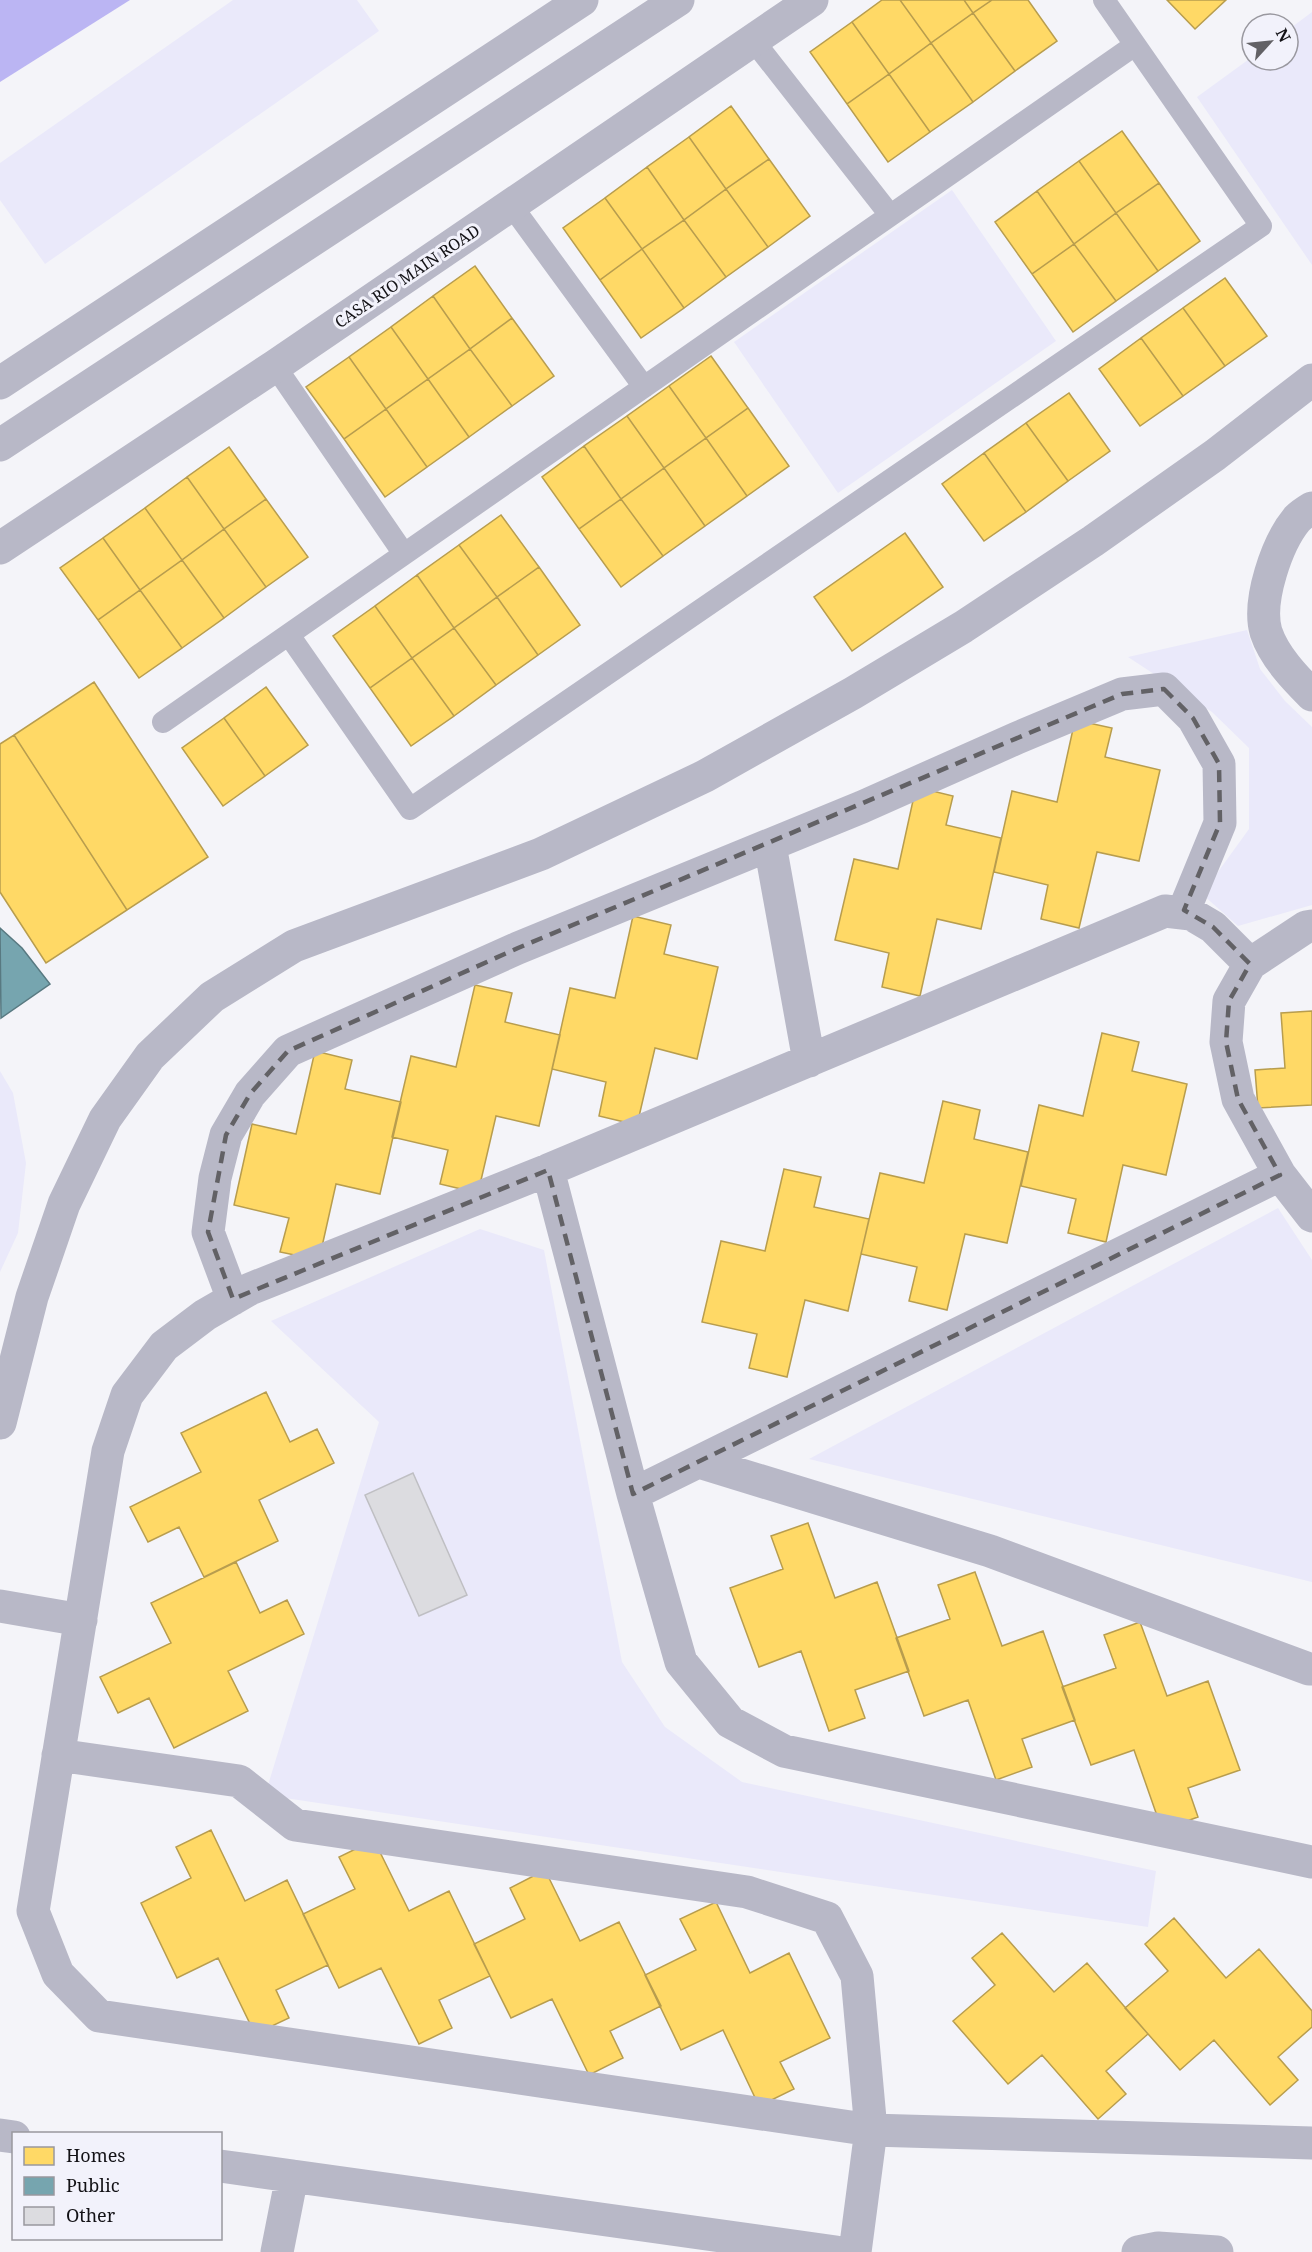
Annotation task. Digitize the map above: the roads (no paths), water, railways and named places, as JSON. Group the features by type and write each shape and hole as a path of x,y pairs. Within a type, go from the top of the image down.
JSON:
{"street":[{"path":"0,383 582,0"},
{"path":"0,444 678,0"},
{"name":"CASA RIO MAIN ROAD","path":"0,548 275,366 812,0"},
{"path":"0,1423 42,1266 64,1204 105,1119 150,1056 212,997 294,946 541,854 705,777 963,627 1093,541 1215,455 1312,380"},
{"path":"1312,508 1298,518 1274,559 1265,597 1266,631 1287,670 1312,695"},
{"path":"233,1299 208,1232 215,1178 226,1135 250,1094 288,1051 518,948 770,845 1122,694 1164,689 1193,718 1219,764 1220,823 1183,913"},
{"path":"770,845 809,1060"},
{"path":"1250,964 1213,927 1191,914 1165,911 548,1170 250,1289 205,1316 164,1346 127,1395 108,1451 33,1911 58,1974 99,2016 871,2130 1312,2143"},
{"path":"1312,926 1250,964 1229,1000 1226,1041 1238,1098 1280,1175 1312,1216"},
{"path":"548,1170 633,1494 681,1662 729,1722 784,1751 1312,1862"},
{"path":"633,1494 1280,1175"},
{"path":"699,1462 990,1551 1312,1669"},
{"path":"0,1606 81,1620"},
{"path":"58,1755 239,1781 295,1825 747,1892 827,1918 857,1976 871,2130 855,2252"},
{"path":"222,2166 836,2252"},
{"path":"277,2252 292,2176"},
{"path":"1138,2252 1158,2248 1215,2252"}],"lane":[{"path":"289,635 410,809 1261,226 1104,0"},
{"path":"753,40 890,215"},
{"path":"163,722 1135,45"},
{"path":"511,206 644,387"},
{"path":"275,366 404,554"}]}
